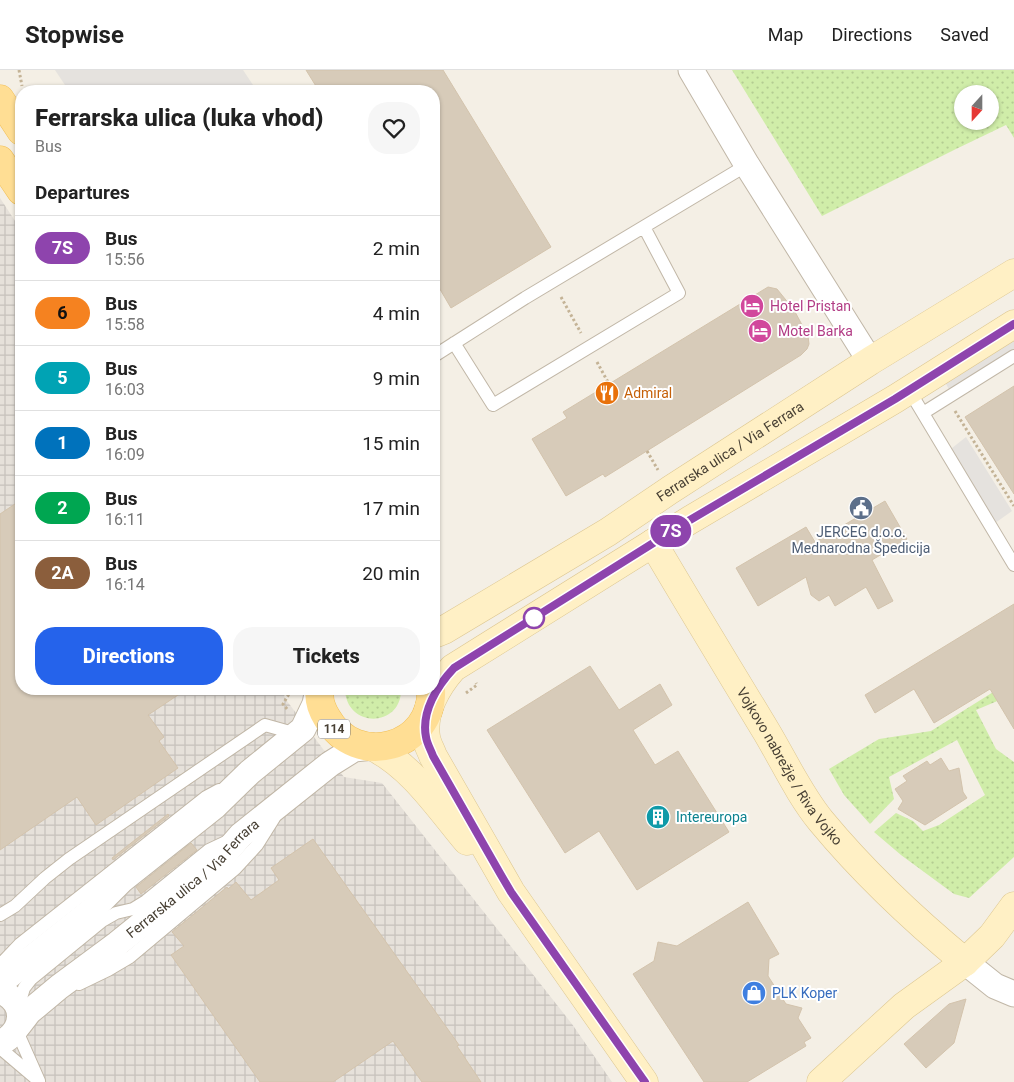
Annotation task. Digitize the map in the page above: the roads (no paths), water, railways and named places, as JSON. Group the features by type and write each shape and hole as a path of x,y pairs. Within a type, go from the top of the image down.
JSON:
{"main road":[{"path":"0,99 15,122"},
{"path":"0,160 15,182"},
{"name":"114","path":"320,695 323,711 332,727 346,739 363,746 373,747 382,747 400,742 415,731 426,716 429,698"}],"street":[{"path":"691,70 747,165 870,362"},
{"name":"Ferrarska ulica / Via Ferrara","path":"440,632 608,532 679,484 870,362 1014,273"},
{"path":"440,682 454,668 652,543 909,390 1014,324"},
{"name":"Vojkovo nabrežje / Riva Vojko","path":"652,543 769,735 805,798 821,821 872,879 938,940 965,962"},
{"path":"0,983 92,910 122,880 214,808 250,772 303,729 317,695"},
{"path":"429,698 426,738 433,756 511,892 644,1082"},
{"path":"373,747 389,755 408,771 511,892"},
{"name":"Ferrarska ulica / Via Ferrara","path":"0,1043 14,1033 19,1007 59,986 117,944 215,865 241,835 330,764 354,749 373,747"},
{"path":"821,1082 904,1006 965,962 992,936 1014,906"},
{"path":"965,962 995,986 1014,994"}],"lane":[{"path":"440,352 747,165"},
{"path":"454,343 493,405 679,293 644,227"},
{"path":"923,413 1014,356"},
{"path":"909,390 1014,565"},
{"path":"0,915 15,906 69,859 265,725 297,734"},
{"path":"0,964 20,944 206,797 250,772"},
{"path":"40,1081 20,1038 19,1007 108,970 130,957 235,870 257,845 288,798"},
{"path":"913,1015 928,1002 965,962"},
{"path":"0,1048 40,1081"}],"place":[{"name":"Hotel Pristan","path":"752,306"},
{"name":"Motel Barka","path":"760,331"},
{"name":"Admiral","path":"607,393"},
{"name":"JERCEG d.o.o. Mednarodna Špedicija","path":"861,508"},
{"name":"Intereuropa","path":"658,817"},
{"name":"PLK Koper","path":"754,993"}]}
